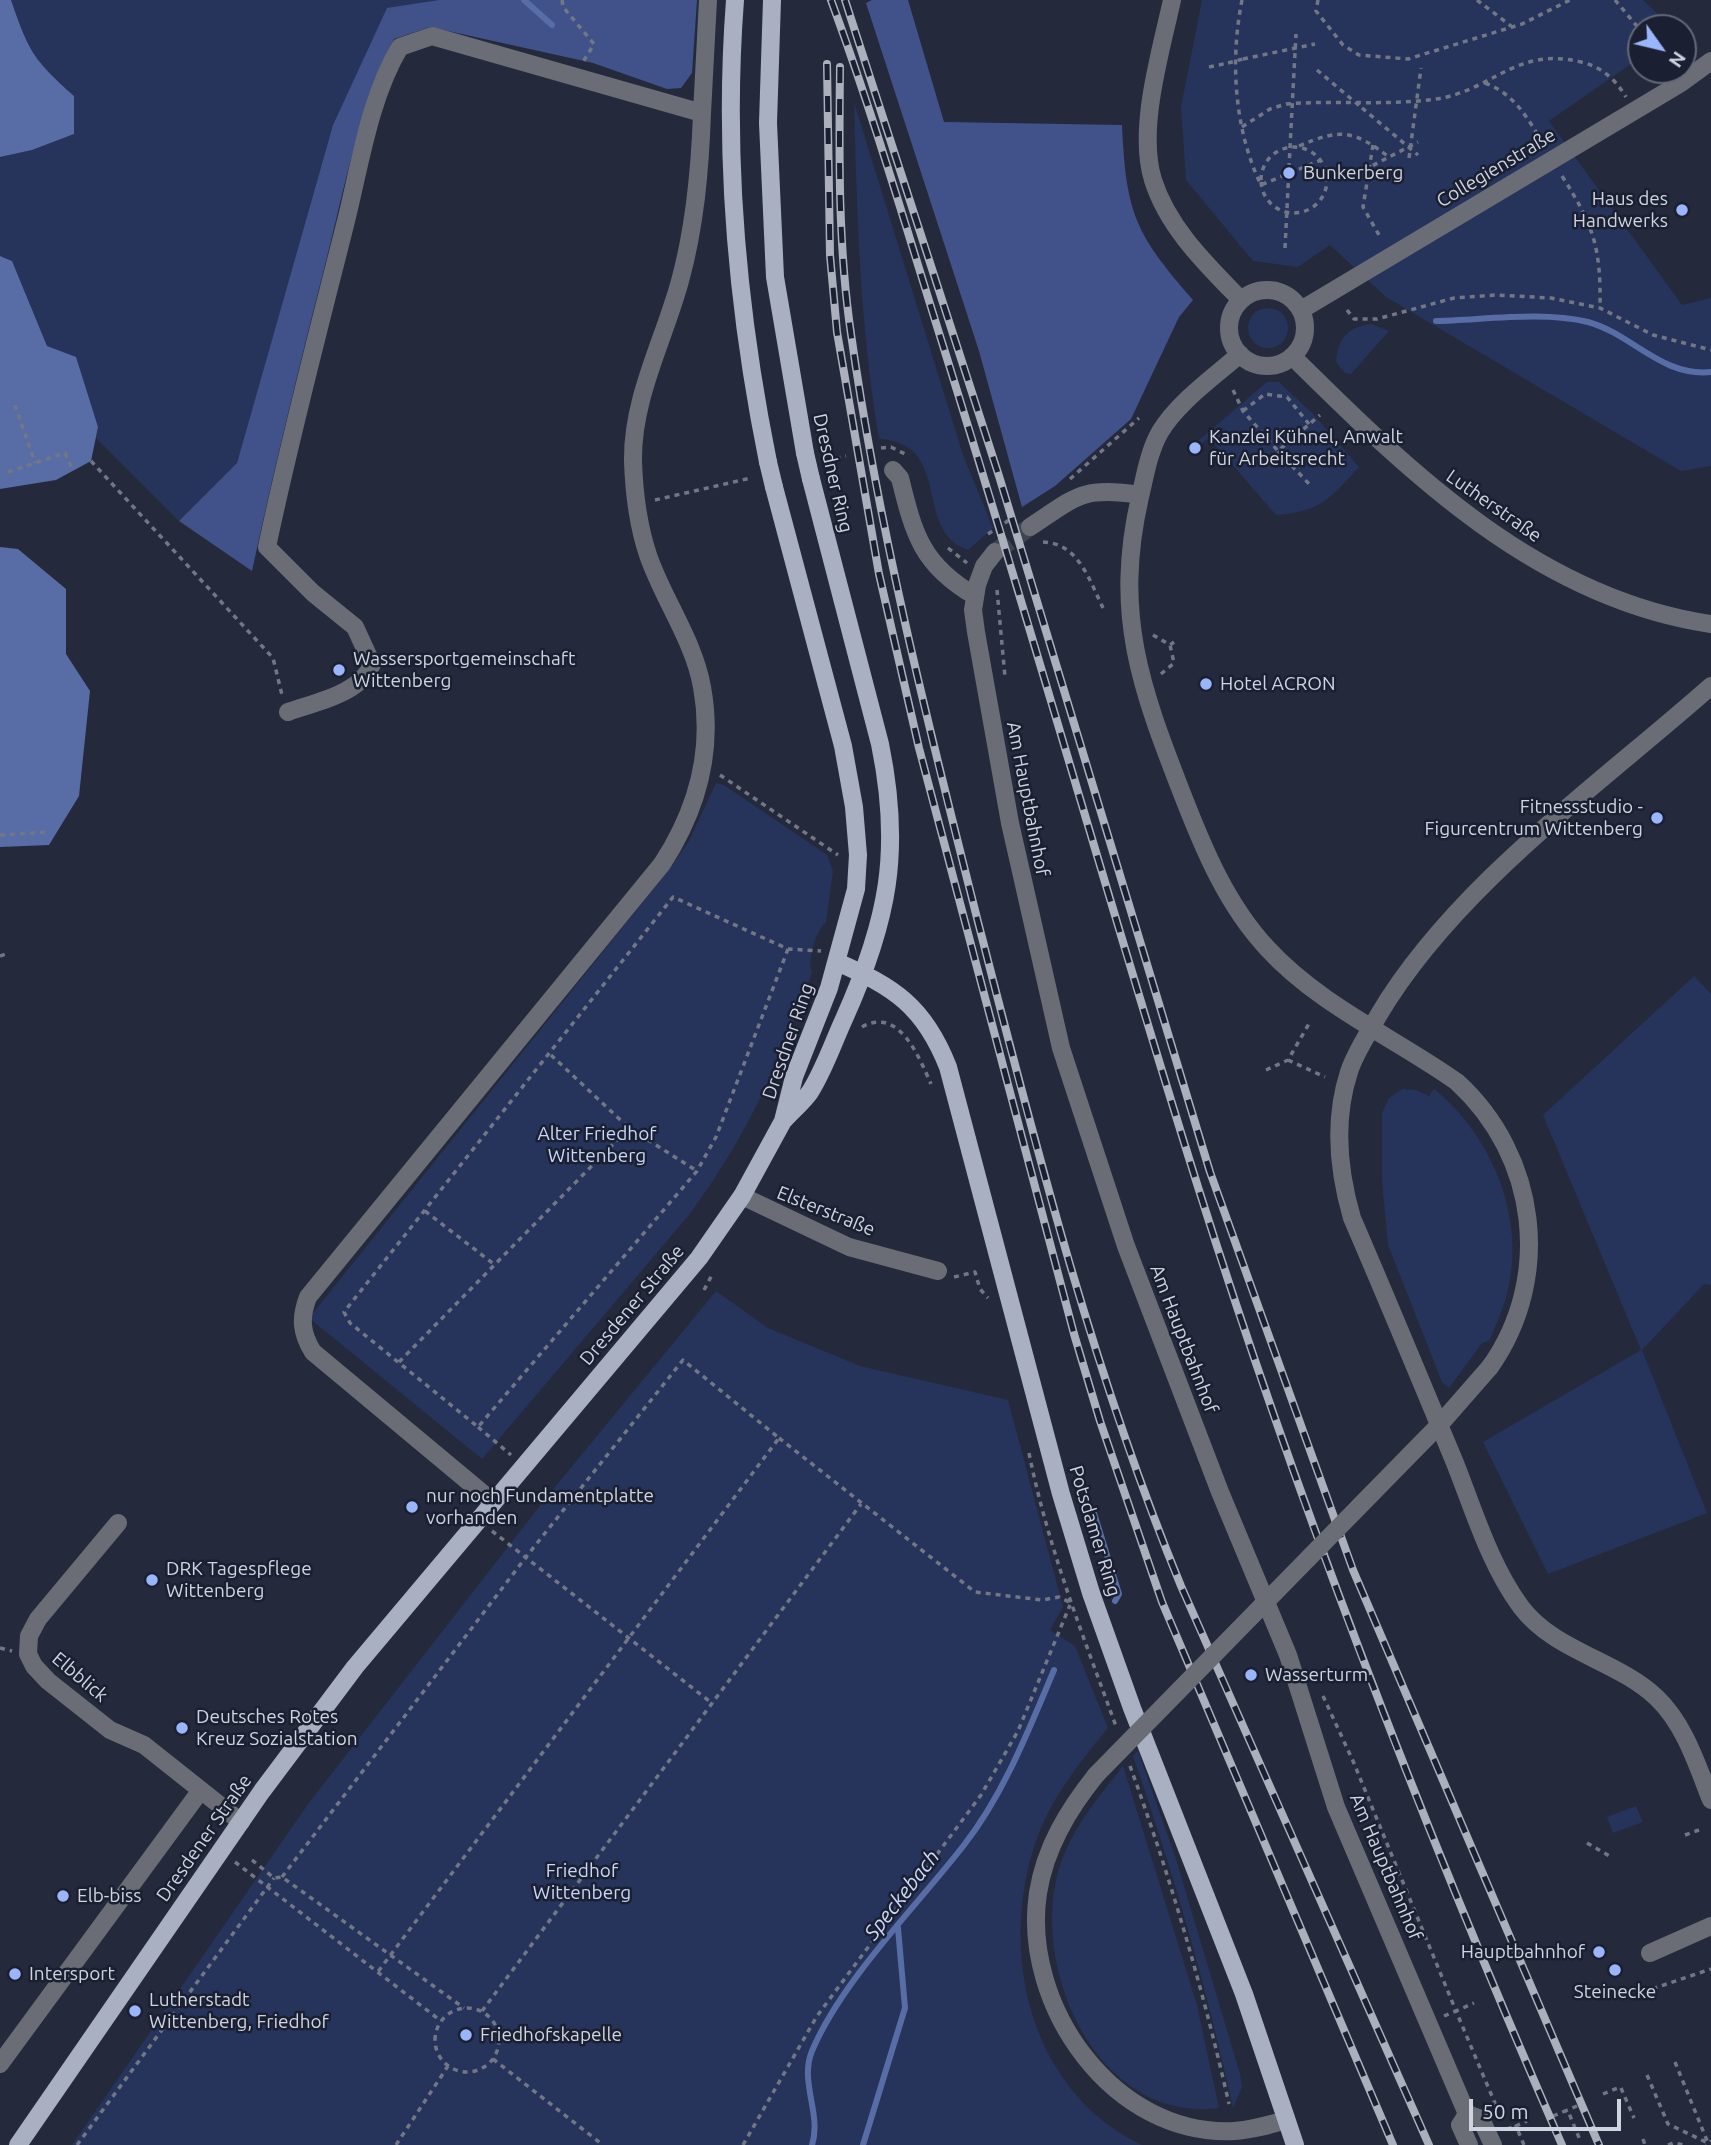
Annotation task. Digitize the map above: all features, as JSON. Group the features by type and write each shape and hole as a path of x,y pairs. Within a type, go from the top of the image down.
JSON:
{"main road":[{"name":"Dresdner Ring","path":"735,0 730,91 732,210 745,337 768,462 843,746 854,807 858,855 856,889 794,1077 783,1121"},
{"name":"Dresdner Ring","path":"772,0 768,123 773,252 781,323 811,479 873,715 888,788 891,843 880,925 863,973 809,1092 783,1121"},
{"name":"Potsdamer Ring","path":"832,957 895,992 921,1017 933,1035 947,1067 1061,1494 1091,1593 1132,1708 1234,1968 1294,2145"},
{"name":"Dresdener Straße","path":"18,2145 241,1822 355,1667 699,1258 742,1196 783,1121"}],"street":[{"path":"493,1502 313,1352 302,1327 302,1313 308,1297 662,863 684,829 696,797 706,733 702,687 695,663 648,554 636,504 633,458 638,414 679,283 693,225 708,0"},
{"path":"1172,0 1150,121 1149,158 1153,178 1181,233 1241,300"},
{"path":"288,712 355,687 368,674 372,664 355,627 313,593 267,547 284,467 385,72 400,47 432,36 702,113"},
{"name":"Collegienstraße","path":"1301,310 1711,61"},
{"path":"1273,290 1287,295 1301,310 1304,336 1292,356 1278,364 1264,365 1240,354 1232,342 1229,327 1232,313 1241,300 1252,293 1273,290"},
{"path":"1240,354 1166,424 1154,444 1140,495 1133,536 1130,599 1132,636 1142,688 1192,820 1218,878 1238,912 1268,949 1288,968 1372,1027 1445,1073 1474,1098 1501,1136 1518,1176 1529,1226 1530,1267 1517,1320 1490,1367 1441,1423 1096,1775 1059,1829 1049,1850 1037,1895 1035,1920 1042,1968 1049,1992 1069,2035 1098,2073 1153,2113 1191,2126 1225,2131 1254,2129 1286,2120"},
{"name":"Lutherstraße","path":"1292,356 1432,488 1510,545 1609,597 1656,613 1711,624"},
{"path":"893,470 900,478 920,547 944,575 975,596"},
{"path":"1034,535 1076,497 1088,492 1100,490 1140,495"},
{"name":"Am Hauptbahnhof","path":"995,552 988,578 975,596 976,632 996,755 1027,907 1055,1023 1084,1120 1123,1236 1176,1378 1278,1625 1336,1807 1467,2113 1481,2119 1493,2145"},
{"path":"1711,686 1469,899 1416,960 1372,1027 1351,1067 1345,1085 1339,1145 1343,1188 1352,1218 1483,1532 1511,1591 1531,1618 1561,1641 1644,1688 1670,1714 1691,1748 1711,1800"},
{"name":"Elsterstraße","path":"742,1196 849,1247 938,1271"},
{"name":"Elbblick","path":"118,1523 38,1619 29,1636 28,1654 34,1666 48,1681 110,1730 144,1745 241,1822"},
{"path":"0,2064 179,1815 201,1790"},
{"path":"1650,1953 1711,1926"},
{"name":"Am Hauptbahnhof","path":"1467,2113 1460,2125 1469,2145"}],"path":[{"path":"562,0 563,7 594,44 575,75"},
{"path":"1242,0 1236,61 1242,127 1261,185 1267,200 1287,213 1308,210 1322,197 1327,178 1321,160 1309,149 1290,146 1274,152 1266,160 1261,170 1261,185"},
{"path":"1318,0 1316,11 1343,45 1359,55 1377,59 1408,59 1432,54 1522,24 1570,0"},
{"path":"1477,0 1511,26"},
{"path":"1615,0 1627,14"},
{"path":"1285,248 1296,34"},
{"path":"1209,67 1315,44"},
{"path":"1242,127 1270,109 1286,104 1438,99 1485,83 1532,60 1564,58 1588,64 1613,77 1634,110"},
{"path":"1409,158 1421,68"},
{"path":"1317,70 1418,155"},
{"path":"1485,83 1511,96 1532,128"},
{"path":"1298,146 1344,132 1361,137 1389,157"},
{"path":"1366,169 1418,142"},
{"path":"1373,145 1366,169 1363,207 1378,235"},
{"path":"1261,185 1321,160"},
{"path":"1552,160 1590,221 1601,278 1600,308"},
{"path":"1347,310 1354,319 1377,319 1454,298 1496,295 1551,298 1600,308 1653,335 1711,350"},
{"path":"1233,390 1243,411 1312,488"},
{"path":"1243,411 1265,394 1287,397 1310,424"},
{"path":"15,405 35,463"},
{"path":"1278,451 1320,415"},
{"path":"881,447 891,447 909,457"},
{"path":"8,472 65,453 73,471"},
{"path":"824,461 846,456"},
{"path":"91,461 273,658 288,712"},
{"path":"636,504 751,478"},
{"path":"1034,535 1070,550 1103,608"},
{"path":"942,541 988,578 1005,680"},
{"path":"1142,688 1174,663 1172,643 1153,635"},
{"path":"703,765 838,854 839,863"},
{"path":"0,835 48,832"},
{"path":"523,1466 350,1323 344,1312 673,897 788,948 832,957"},
{"path":"478,1427 697,1171 716,1137 788,948"},
{"path":"0,956 6,954"},
{"path":"1266,1070 1288,1060 1310,1022"},
{"path":"550,1055 629,1128 697,1171"},
{"path":"1288,1060 1325,1077"},
{"path":"399,1362 629,1128"},
{"path":"425,1211 495,1265"},
{"path":"938,1271 952,1277 975,1272 980,1289 995,1305"},
{"path":"282,1877 526,1557 683,1360 975,1592 1042,1600 1059,1597 1071,1603"},
{"path":"376,1973 627,1636 779,1438"},
{"path":"482,2011 861,1504"},
{"path":"477,1520 713,1704"},
{"path":"743,2145 830,1998 981,1795 1018,1731 1071,1603 1091,1593"},
{"path":"1319,1689 1353,1761 1506,2130 1527,2121"},
{"path":"1685,1835 1699,1830"},
{"path":"1587,1843 1613,1858"},
{"path":"220,1852 246,1868 267,1888 441,2021"},
{"path":"251,1860 274,1878 282,1877 464,2008 482,2011 489,2017 498,2033 499,2042 493,2059 487,2066 470,2072 448,2066 435,2048 434,2038 441,2021 447,2015 464,2008"},
{"path":"77,2145 274,1878"},
{"path":"1643,1992 1711,1969"},
{"path":"1429,2023 1474,2003"},
{"path":"493,2059 603,2145"},
{"path":"1675,2063 1708,2143"},
{"path":"396,2145 448,2066"},
{"path":"1647,2075 1672,2129 1708,2143"},
{"path":"1603,2094 1620,2087 1634,2118"},
{"path":"1553,2116 1577,2106"},
{"path":"1565,2111 1580,2140"},
{"path":"1655,2116 1663,2112"},
{"path":"1516,2126 1524,2145"},
{"path":"1643,2139 1646,2145"},
{"path":"1668,2145 1684,2145"}],"green space":[{"path":"11,0 439,0 387,9 333,125 237,463 179,521 96,438 98,427 47,346 12,261 0,256 0,157 32,150 74,134 74,96 49,73 34,54"},
{"path":"1202,0 1643,0 1658,14 1627,14 1627,67 1549,121 1682,305 1711,298 1711,466 1681,471 1386,297 1330,245 1298,267 1253,261 1186,180 1181,107"},
{"path":"854,102 963,455 993,528 968,550 951,540 941,525 925,471 917,455 902,444 879,439 864,313"},
{"path":"1268,308 1282,314 1288,328 1282,342 1268,348 1254,342 1248,328 1254,314"},
{"path":"1371,324 1389,331 1351,374 1345,373 1336,362 1342,340 1350,331"},
{"path":"1267,382 1279,382 1314,415 1359,467 1324,502 1304,511 1276,515 1209,438 1201,444 1198,441"},
{"name":"Alter Friedhof Wittenberg","path":"716,783 724,785 827,855 833,871 826,922 818,933 811,954 812,973 760,1099 709,1186 689,1215 482,1459 309,1318 671,867 689,841"},
{"path":"1694,976 1711,994 1711,1285 1704,1284 1642,1350 1707,1513 1548,1574 1483,1442 1641,1350 1543,1115"},
{"path":"1402,1089 1416,1090 1429,1096 1434,1089 1455,1109 1474,1132 1489,1157 1501,1184 1509,1213 1511,1272 1503,1306 1489,1341 1482,1343 1449,1388 1442,1382 1388,1245 1382,1181 1382,1113 1389,1098"},
{"name":"Friedhof Wittenberg","path":"716,1291 768,1328 860,1366 1008,1400 1063,1607 1050,1630 1075,1646 1108,1728 1058,1795 1036,1841 1025,1884 1021,1928 1023,1972 1032,2014 1049,2054 1072,2090 1103,2121 1142,2145 72,2145 308,1804 546,1498"},
{"path":"1138,1751 1176,1859 1240,2074 1242,2087 1233,2108 1188,1930 1133,1756"},
{"path":"1123,1766 1197,2005 1219,2108 1176,2106 1139,2091 1107,2066 1082,2032 1065,1993 1054,1951 1052,1909 1059,1869 1078,1827"},
{"path":"1636,1806 1643,1822 1613,1833 1607,1817"}],"shaded area":[{"path":"0,0 11,0 34,54 49,73 74,96 74,134 32,150 0,157"},
{"path":"439,0 697,0 692,73 681,88 667,89 593,63 430,27 394,39 382,64 355,144 288,412 252,571 179,521 237,463 333,125 387,8"},
{"path":"872,0 908,0 944,122 1122,125 1127,180 1137,221 1158,257 1193,300 1179,317 1131,419 1055,486 1022,507 979,351 866,3"},
{"path":"0,256 12,261 47,346 76,357 98,427 91,461 56,480 0,489"},
{"path":"0,547 18,549 66,589 66,654 90,691 79,796 49,845 0,847"}],"waterway":[{"name":"Speckebach","path":"524,0 552,25"},
{"path":"1436,321 1552,317 1588,322 1619,336 1662,362 1693,372 1711,372"},
{"name":"Speckebach","path":"1093,1510 1119,1594 1115,1601"},
{"name":"Speckebach","path":"812,2145 814,2122 809,2063 825,2024 861,1971 978,1825 1015,1761 1054,1670"},
{"path":"863,2145 905,2008 898,1928"}],"tunnel":[{"path":"995,552 1030,527"}],"railway":[{"path":"831,0 901,210 1198,1187 1279,1430 1322,1551 1414,1790 1562,2145"},
{"path":"845,0 999,476 1210,1172 1353,1570 1599,2145"},
{"path":"827,64 830,255 837,332 879,574 919,748 1074,1334 1100,1421 1162,1602 1393,2145"},
{"path":"840,67 842,234 847,301 862,408 890,555 977,918 1067,1256 1120,1422 1181,1586 1429,2145"}],"place":[{"name":"Bunkerberg","path":"1289,173"},
{"name":"Haus des Handwerks","path":"1682,210"},
{"name":"Kanzlei Kühnel, Anwalt für Arbeitsrecht","path":"1195,448"},
{"name":"Wassersportgemeinschaft Wittenberg","path":"339,670"},
{"name":"Hotel ACRON","path":"1206,684"},
{"name":"Fitnessstudio - Figurcentrum Wittenberg","path":"1657,818"},
{"name":"nur noch Fundamentplatte vorhanden","path":"412,1507"},
{"name":"DRK Tagespflege Wittenberg","path":"152,1580"},
{"name":"Wasserturm","path":"1251,1675"},
{"name":"Deutsches Rotes Kreuz Sozialstation","path":"182,1728"},
{"name":"Elb-biss","path":"63,1896"},
{"name":"Hauptbahnhof","path":"1599,1952"},
{"name":"Steinecke","path":"1615,1970"},
{"name":"Intersport","path":"15,1974"},
{"name":"Lutherstadt Wittenberg, Friedhof","path":"135,2011"},
{"name":"Friedhofskapelle","path":"466,2035"}]}
